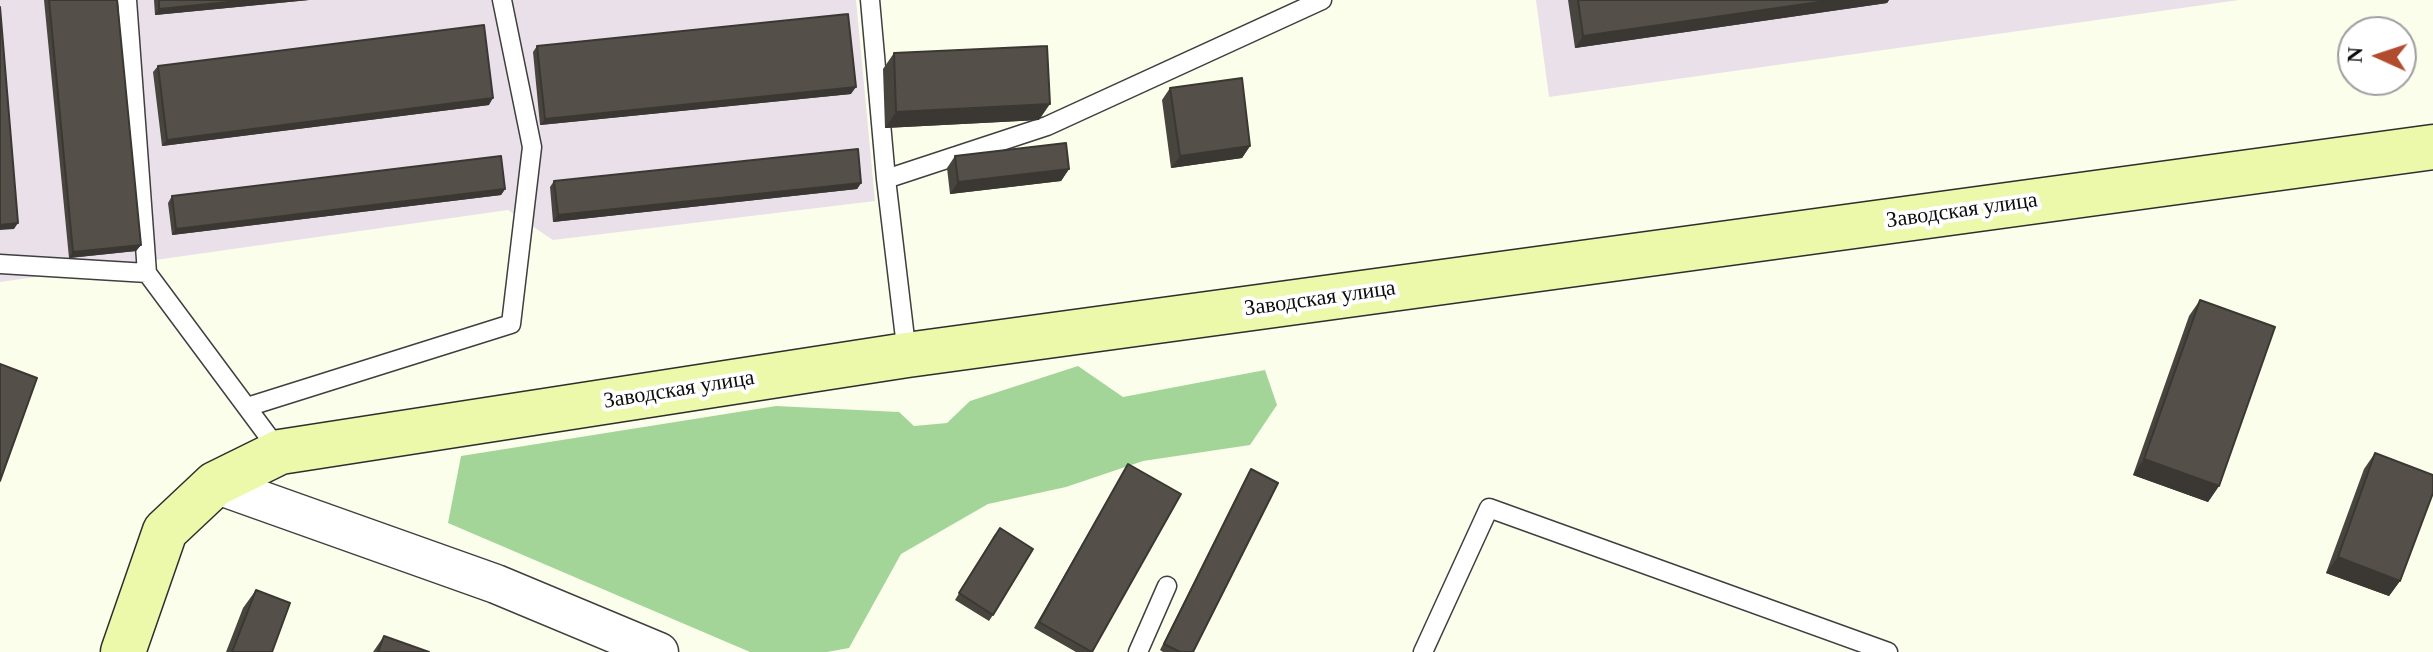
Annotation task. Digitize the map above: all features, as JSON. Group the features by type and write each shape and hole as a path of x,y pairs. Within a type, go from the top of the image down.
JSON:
{"street":[{"name":"Заводская улица","path":"123,652 165,531 215,484 280,452 907,355 2433,147"},
{"path":"215,484 496,584 659,652"}],"lane":[{"path":"127,0 147,273 280,452"},
{"path":"247,407 511,324 532,147 502,0"},
{"path":"870,0 886,179 907,355"},
{"path":"886,179 1047,126 1322,0"},
{"path":"0,264 147,273"},
{"path":"1423,652 1489,508 1888,652"},
{"path":"1138,652 1167,586"}],"shaded area":[{"path":"0,0 856,0 875,201 553,240 508,210 0,282"},
{"path":"1536,0 2239,0 1549,97"}],"green space":[{"path":"1078,366 1123,397 1265,370 1277,405 1250,445 1143,461 1066,487 988,504 901,554 849,648 827,652 750,652 448,523 461,456 776,406 899,412 914,426 947,423 970,401"}],"building":[{"path":"49,0 117,0 141,245 73,252"},
{"path":"159,0 248,0 159,9"},
{"path":"1578,0 1833,0 1583,36"},
{"path":"0,7 18,223 0,225"},
{"path":"848,14 856,87 545,119 537,46"},
{"path":"484,25 493,98 167,140 158,66"},
{"path":"1047,46 1050,104 896,112 894,53"},
{"path":"1242,78 1250,146 1180,156 1170,88"},
{"path":"1066,143 1069,169 958,182 955,156"},
{"path":"858,149 861,183 558,215 554,181"},
{"path":"501,156 505,189 176,229 172,196"},
{"path":"2200,300 2275,327 2219,486 2144,459"},
{"path":"0,364 37,378 0,481"},
{"path":"2375,453 2433,475 2433,493 2400,581 2338,557"},
{"path":"1128,464 1181,494 1092,652 1039,622"},
{"path":"1251,469 1278,483 1193,652 1180,652 1164,644"},
{"path":"1000,528 1033,549 993,615 959,593"},
{"path":"256,590 290,603 272,652 232,652"},
{"path":"384,636 429,652 378,652"}]}
